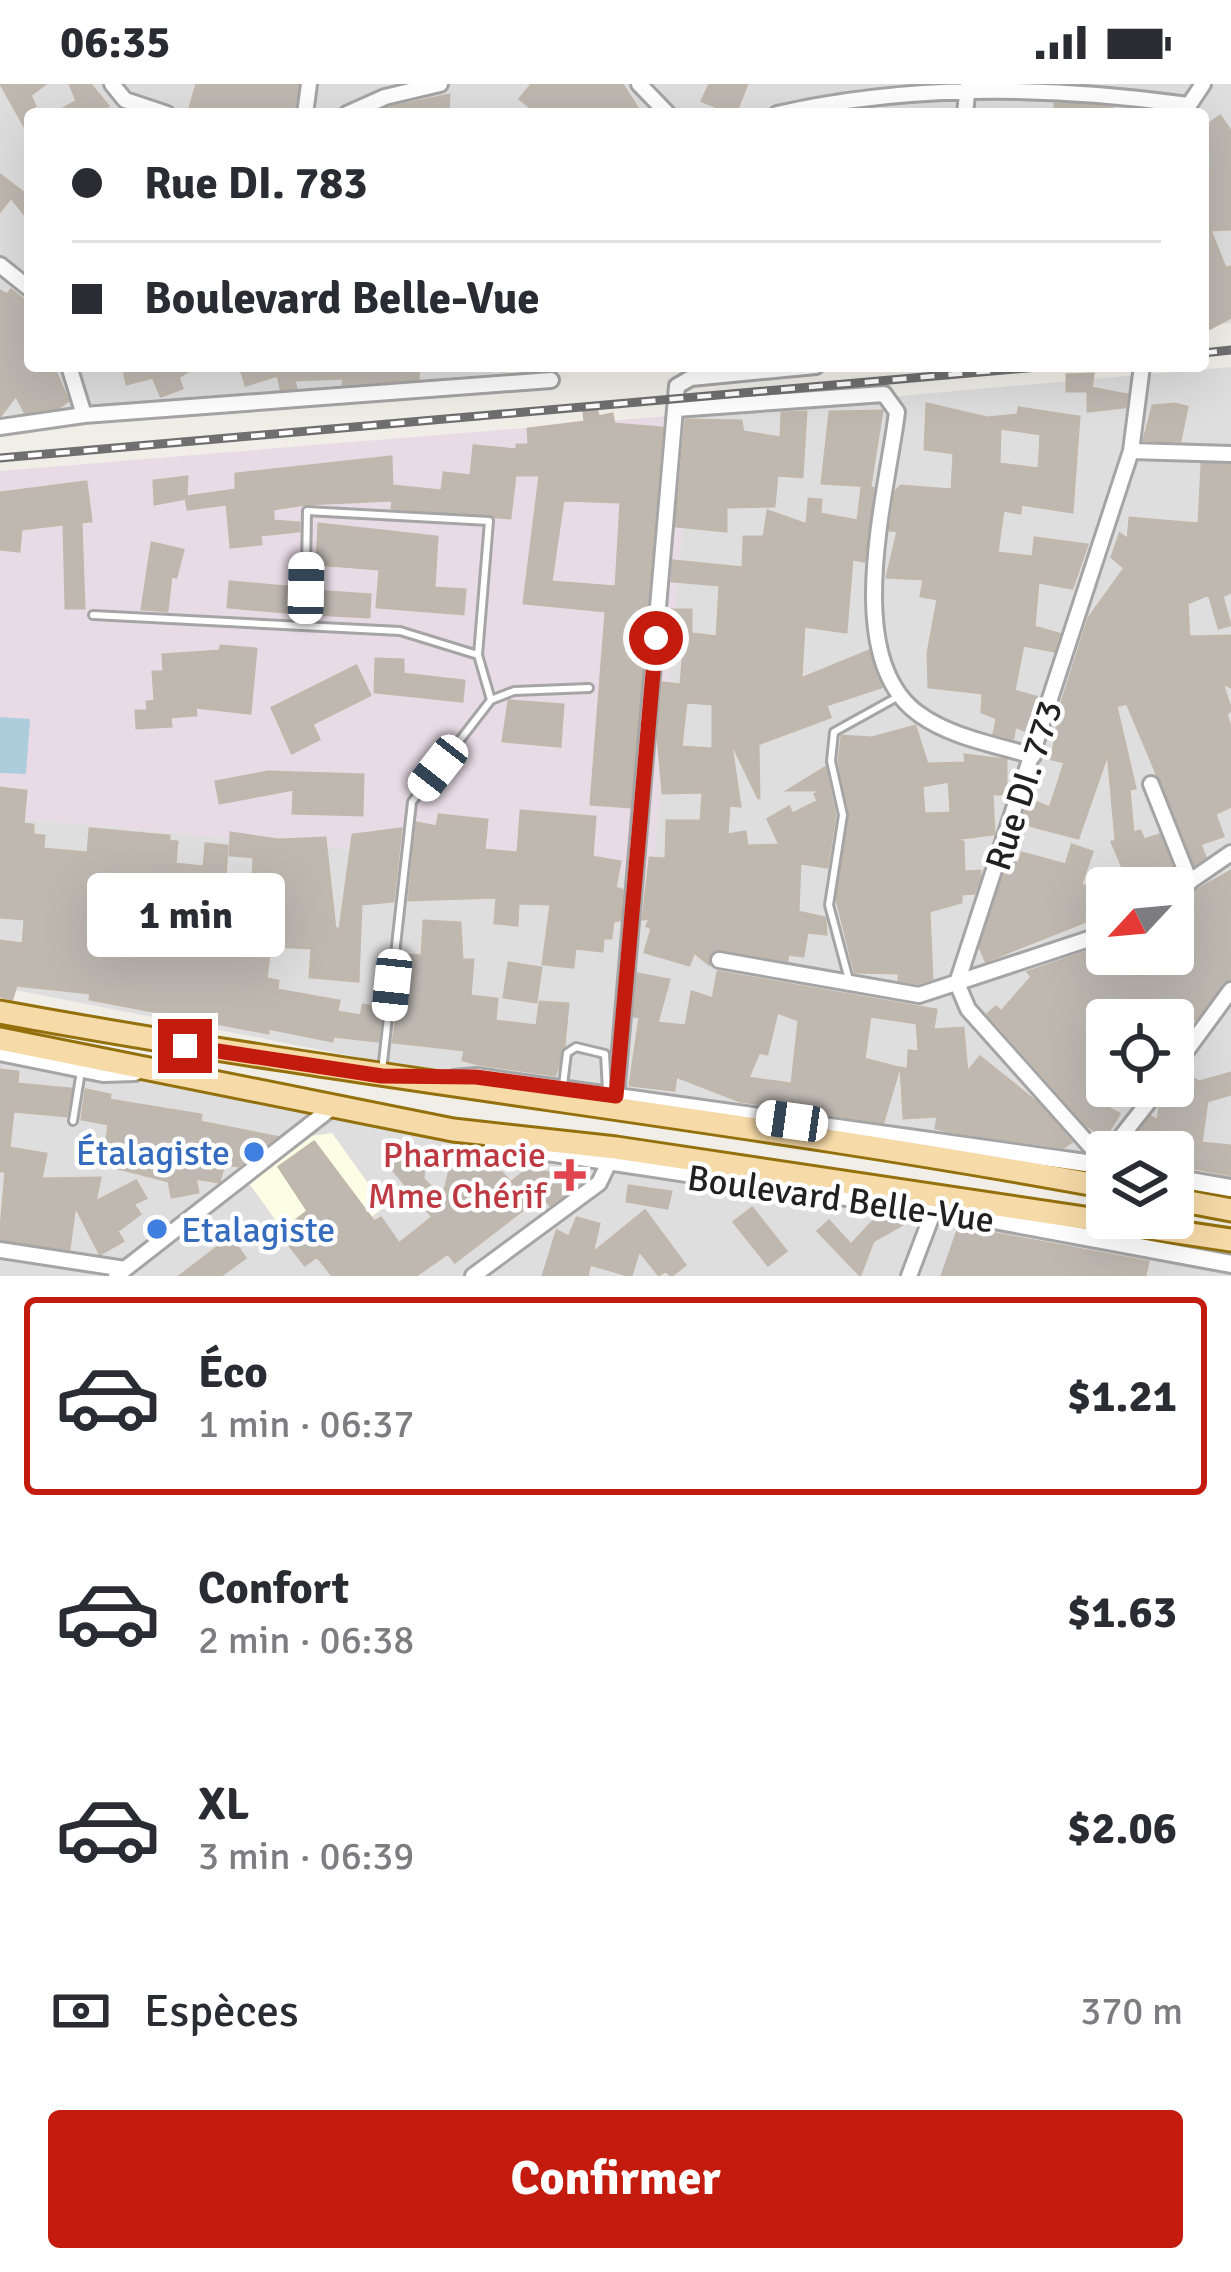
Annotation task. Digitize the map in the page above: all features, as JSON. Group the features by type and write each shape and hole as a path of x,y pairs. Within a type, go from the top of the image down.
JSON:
{"main road":[{"name":"Boulevard Belle-Vue","path":"0,1012 191,1047 434,1080 1086,1184"},
{"name":"Boulevard Belle-Vue","path":"0,1039 453,1130 612,1156 1231,1240"},
{"path":"191,1047 195,1078"},
{"path":"417,1122 434,1080"},
{"path":"1194,1203 1231,1210"}],"street":[{"path":"112,84 124,100 149,108"},
{"path":"360,108 440,84"},
{"path":"639,84 662,108"},
{"path":"801,108 857,94 968,87 1084,91 1174,108"},
{"path":"0,265 24,284"},
{"path":"71,372 84,415"},
{"path":"0,427 84,415 551,380 544,372"},
{"path":"611,1096 676,386 691,378 742,372"},
{"name":"Rue DI. 773","path":"957,983 1131,451 1141,372"},
{"path":"676,409 884,394 893,402 897,412 872,631 888,679 919,714 1033,756"},
{"path":"1131,451 1231,454"},
{"path":"1151,784 1184,867"},
{"path":"1194,880 1231,853"},
{"path":"719,960 919,995 1086,940"},
{"path":"957,983 968,1009 1086,1145"},
{"path":"1194,1040 1231,990"},
{"name":"Boulevard Belle-Vue","path":"0,1002 79,1016 191,1047"},
{"name":"Boulevard Belle-Vue","path":"0,1052 103,1073 168,1072"},
{"name":"Boulevard Belle-Vue","path":"434,1080 476,1077 1086,1161"},
{"path":"0,1250 120,1273 335,1106"},
{"path":"1126,1131 1144,1107"},
{"path":"473,1276 599,1183 612,1156"},
{"name":"Boulevard Belle-Vue","path":"612,1156 1231,1264"},
{"path":"1194,1182 1231,1188"},
{"path":"909,1276 934,1210"}],"lane":[{"path":"305,626 307,512 489,521 478,655 490,700"},
{"path":"93,615 400,631 478,655"},
{"path":"382,1076 412,802 490,700 514,691 589,688"},
{"path":"849,980 829,905 843,815 831,760 834,732 902,694"},
{"path":"562,1089 568,1053 576,1047 600,1051 609,1060 611,1096"},
{"path":"74,1121 81,1067"}],"shaded area":[{"path":"0,84 1231,84 1231,323 1209,325 1209,108 881,108 872,89 774,108 24,108 24,372 512,372 0,416"},
{"path":"1231,367 1231,1192 1194,1185 1194,1131 1086,1131 1086,1163 995,1144 377,1061 0,987 0,817 652,876 692,414"},
{"path":"692,414 653,877 0,817 0,471"},
{"path":"0,1054 1231,1262 1231,1276 0,1276"},
{"path":"332,1133 385,1207 307,1264 248,1182 310,1136"}],"water":[{"path":"0,717 30,719 26,774 0,773"}],"building":[{"path":"1,84 45,84 30,95 35,106 24,108 24,125"},
{"path":"70,84 90,84 108,106 64,108 77,101"},
{"path":"197,84 298,84 294,108 190,108"},
{"path":"532,84 622,84 637,108 531,108 520,99"},
{"path":"710,84 747,84 737,108 702,101"},
{"path":"449,95 448,108 387,108"},
{"path":"1055,104 1112,108 1055,108"},
{"path":"1220,116 1231,132 1231,229 1210,230 1225,268 1231,267 1231,317 1209,329 1209,124"},
{"path":"0,175 24,193 24,213 11,197 0,211"},
{"path":"11,290 24,300 24,372 56,372 68,401 59,407 25,412 16,395 0,416 0,291 7,295"},
{"path":"124,372 187,372 178,377 182,388 161,396 153,377 127,384"},
{"path":"242,372 419,372 418,379 343,384 344,378 294,380 296,388 281,389 278,375 246,385"},
{"path":"1093,374 1091,388 1127,395 1125,407 1088,411 1088,391 1067,391 1067,375"},
{"path":"927,404 987,418 1018,415 1019,408 1079,417 1072,512 1021,504 1020,513 1003,510 997,553 1033,557 1035,538 1087,545 1072,588 1038,582 1034,627 1059,634 1054,651 1023,645 1014,691 1036,697 1026,731 1015,726 1013,738 994,734 997,718 982,712 983,693 929,687 928,653 938,599 921,596 924,579 887,577 898,531 890,530 896,491 901,486 952,490 954,453 925,449","holes":["1000,428 1041,434 1039,469 999,464"]},
{"path":"1153,406 1187,407 1180,441 1144,440"},
{"path":"597,410 598,417 612,414 614,424 662,428 630,807 591,804 606,611 524,603 540,475 515,475 510,518 392,508 393,500 306,504 273,509 273,521 299,523 299,531 260,535 261,544 231,547 227,504 188,509 186,498 155,504 154,481 187,477 186,497 236,490 236,474 391,457 392,486 442,491 444,473 471,476 474,446 517,450 517,445 529,445 528,429 585,422 584,412","holes":["563,500 621,502 616,587 551,582"]},
{"path":"882,411 870,486 822,483 830,412"},
{"path":"806,412 802,477 777,475 774,506 726,507 726,531 676,526 686,420 741,421 743,432 781,438 782,413"},
{"path":"1202,464 1231,465 1231,592 1222,596 1230,625 1219,628 1209,594 1187,603 1189,637 1231,636 1231,687 1222,683 1231,710 1226,714 1231,730 1231,806 1215,814 1223,836 1200,844 1205,857 1195,864 1127,703 1116,706 1135,788 1129,789 1133,833 1140,831 1144,840 1159,835 1172,867 1123,867 1112,842 1116,841 1108,752 1078,838 1021,823 1030,800 1050,808 1065,762 1052,759 1061,705 1089,618 1125,568 1112,557 1120,534 1128,540 1130,518 1199,524"},
{"path":"86,482 91,521 81,522 84,608 66,608 64,524 21,529 19,551 0,549 0,493"},
{"path":"862,487 873,488 864,561 852,559 846,632 804,626 801,679 869,651 881,687 826,705 830,717 758,744 759,799 730,739 740,806 729,805 727,835 745,832 747,846 780,845 768,819 789,807 792,814 818,801 815,794 826,790 789,790 825,768 835,815 827,867 800,863 798,912 825,918 826,934 807,932 803,956 788,954 787,960 720,949 710,954 709,964 694,952 689,965 645,952 652,928 647,926 650,918 643,919 650,858 666,859 667,821 701,821 703,792 663,793 658,737 663,683 681,685 685,633 717,637 720,585 672,581 673,561 743,568 744,537 764,537 768,511 807,525 809,499 821,500 820,514 858,521","holes":["686,702 713,704 713,749 681,747"]},
{"path":"319,524 437,537 434,588 465,590 463,614 377,607 380,569 317,564"},
{"path":"152,543 183,550 176,577 171,576 167,611 142,609"},
{"path":"230,582 298,588 298,613 228,607"},
{"path":"313,591 370,595 369,617 313,614"},
{"path":"669,610 691,610 691,631 667,629"},
{"path":"221,646 256,649 250,713 195,707 196,715 170,717 171,726 137,728 136,711 148,711 147,702 155,701 153,672 164,672 163,655 220,651"},
{"path":"376,659 403,660 403,674 464,681 462,701 375,692"},
{"path":"356,666 370,695 312,724 319,739 292,753 272,708"},
{"path":"509,701 563,705 560,746 503,741"},
{"path":"915,726 927,764 966,763 965,755 1006,760 1006,794 992,794 994,834 954,839 963,842 964,872 980,871 980,877 974,893 961,894 961,902 929,911 932,979 918,983 899,980 899,973 855,972 837,900 850,815 839,761 842,736 872,738","holes":["949,781 951,813 924,814 922,786"]},
{"path":"268,772 363,775 362,815 293,813 294,789 220,803 216,782"},
{"path":"0,788 26,791 23,824 33,825 33,835 44,836 43,849 88,853 90,829 169,836 169,841 177,842 175,864 204,867 206,844 227,846 225,879 253,880 254,857 230,855 231,833 278,840 325,838 335,929 340,929 353,835 401,829 393,901 361,904 358,981 310,977 312,948 270,946 266,979 278,981 277,990 339,1001 337,1012 361,1016 363,1005 381,1009 378,1041 333,1036 332,1041 268,1028 268,1033 90,999 91,993 16,985 12,999 0,996 0,941 23,944 25,919 0,917","holes":["102,896 173,902 170,932 132,926 130,938 97,932"]},
{"path":"521,811 595,817 592,857 620,862 615,888 622,890 620,920 613,921 611,938 603,938 602,951 575,948 573,967 543,964 551,904 518,903 517,925 495,923 497,897 409,900 417,823 437,827 439,815 487,820 484,850 518,853"},
{"path":"1072,845 1092,852 1080,887 1086,885 1086,921 986,961 980,947 1009,860 1019,864 1022,853 1066,865"},
{"path":"1231,871 1231,979 1194,1020 1194,999 1086,999 1086,1107 1107,1107 1119,1114 1109,1131 1096,1131 988,1014 996,1007 1001,1012 1032,977 1028,972 1086,952 1086,975 1194,975 1194,892"},
{"path":"424,921 460,923 462,960 473,960 470,996 497,999 495,1021 537,1026 540,1002 568,1004 564,1046 555,1075 463,1060 465,1050 393,1042 407,955 422,956"},
{"path":"509,963 541,968 536,1002 504,997"},
{"path":"718,972 936,1010 933,1030 963,1028 967,1073 980,1057 1036,1102 1071,1142 1064,1147 954,1132 936,1128 938,1116 904,1118 901,1068 908,1070 909,1051 919,1052 917,1023 870,1016 864,1059 899,1068 883,1122 740,1101 676,1076 674,1090 630,1085 640,1017 634,1016 638,974 669,980 657,1023 686,1026 692,992 713,999","holes":["777,1012 799,1020 792,1084 748,1078 759,1052 767,1054"]},
{"path":"0,1070 18,1072 17,1084 71,1089 66,1116 13,1111 9,1148 46,1154 41,1179 100,1178 95,1202 136,1181 146,1198 133,1204 140,1214 117,1231 123,1241 100,1254 75,1205 69,1249 0,1239 6,1171 0,1171"},
{"path":"1231,1073 1231,1094 1207,1101 1201,1143 1231,1146 1231,1175 1194,1168 1194,1131 1140,1131 1151,1117 1158,1121 1160,1107 1194,1107 1194,1079 1199,1082"},
{"path":"86,1090 110,1095 109,1100 201,1115 200,1122 276,1137 238,1166 224,1164 219,1182 195,1178 198,1192 172,1197 169,1181 110,1166 111,1155 105,1154 109,1124 82,1119"},
{"path":"314,1142 374,1222 381,1218 399,1244 433,1217 389,1165 402,1148 425,1150 423,1179 443,1199 451,1165 502,1173 511,1183 527,1169 585,1179 550,1205 542,1195 455,1262 448,1253 415,1276 333,1276 317,1256 305,1265 280,1233 308,1211 279,1167"},
{"path":"629,1186 671,1192 667,1208 627,1201"},
{"path":"752,1208 786,1251 768,1265 734,1222"},
{"path":"645,1211 685,1265 671,1276 666,1270 659,1275 639,1250 631,1276 590,1264 587,1276 543,1276 557,1231 569,1237 577,1218 599,1224 592,1254"},
{"path":"879,1215 903,1224 873,1241 860,1275 818,1231 829,1221 851,1245"},
{"path":"959,1227 1148,1262 1145,1276 942,1276"},
{"path":"231,1237 245,1258 220,1276 180,1276"}],"railway":[{"path":"1209,352 1231,350"},
{"path":"0,458 981,372"}],"place":[{"name":"Étalagiste","path":"254,1152"},
{"name":"Pharmacie Mme Chérif","path":"570,1175"},
{"name":"Etalagiste","path":"157,1229"}],"route":[{"path":"185,1046 382,1076 476,1077 616,1096 656,638"}]}
